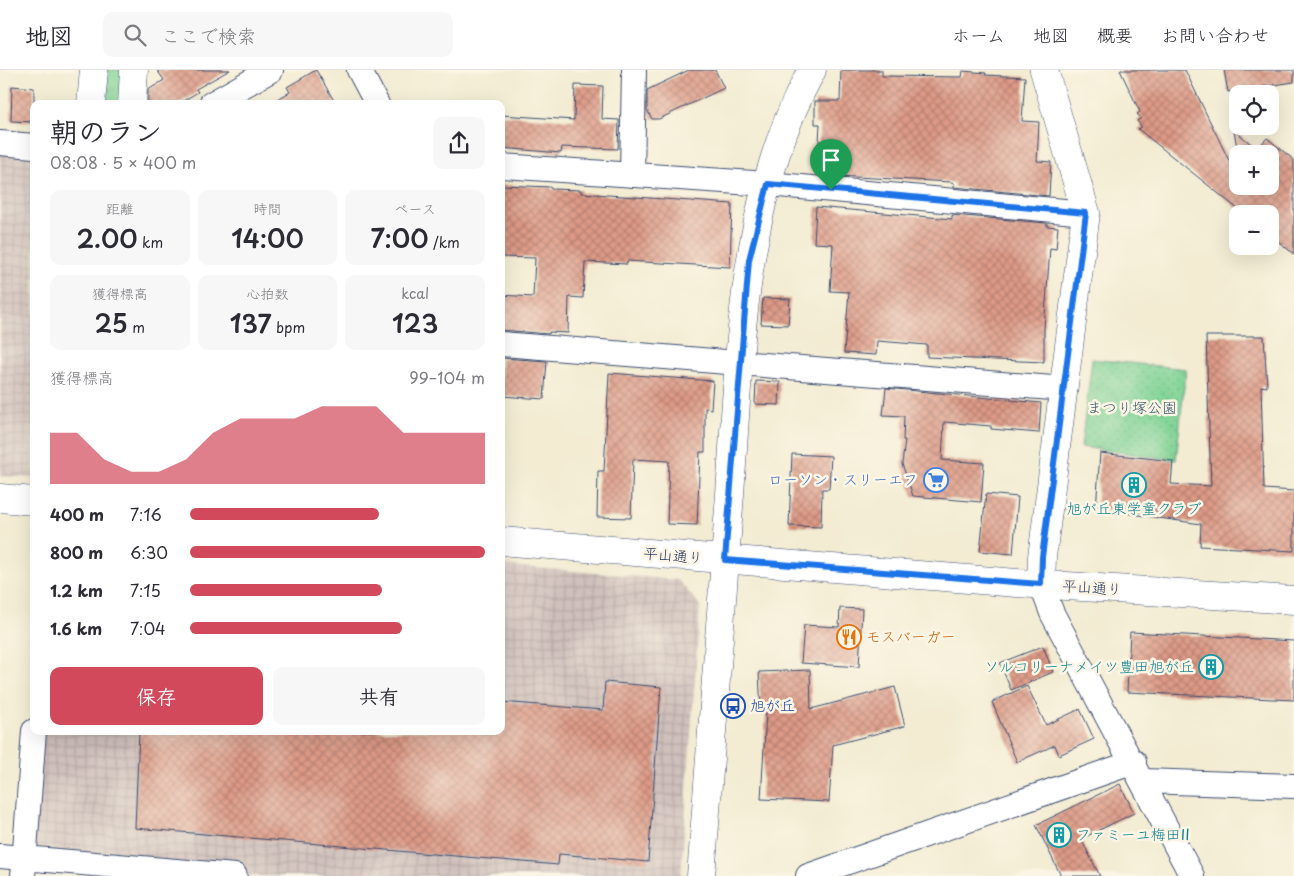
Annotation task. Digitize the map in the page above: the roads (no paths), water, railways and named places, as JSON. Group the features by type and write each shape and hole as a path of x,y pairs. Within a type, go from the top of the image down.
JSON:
{"street":[{"path":"92,100 94,70"},
{"path":"132,100 134,70"},
{"path":"218,100 271,70"},
{"path":"359,70 375,100"},
{"path":"632,175 634,70"},
{"path":"701,876 749,260 768,184 798,96 812,70"},
{"path":"1044,70 1086,213 1042,557 1041,584 1052,613 1192,876"},
{"path":"0,144 30,146"},
{"path":"505,166 768,184 1086,213"},
{"path":"505,344 1065,389"},
{"path":"0,498 30,501"},
{"name":"平山通り","path":"505,541 1041,584 1294,600"},
{"path":"24,867 34,735"},
{"path":"817,875 1138,772 1294,786"},
{"path":"0,856 24,867 234,876"}],"place":[{"name":"ローソン・スリーエフ","path":"936,480"},
{"name":"旭が丘東学童クラブ","path":"1134,485"},
{"name":"モスバーガー","path":"849,637"},
{"name":"ソルコリーナメイツ豊田旭が丘","path":"1211,667"},
{"name":"旭が丘","path":"733,706"},
{"name":"ファミーユ梅田II","path":"1059,835"}],"park label":[{"name":"まつり塚公園","path":"1132,408"}]}
